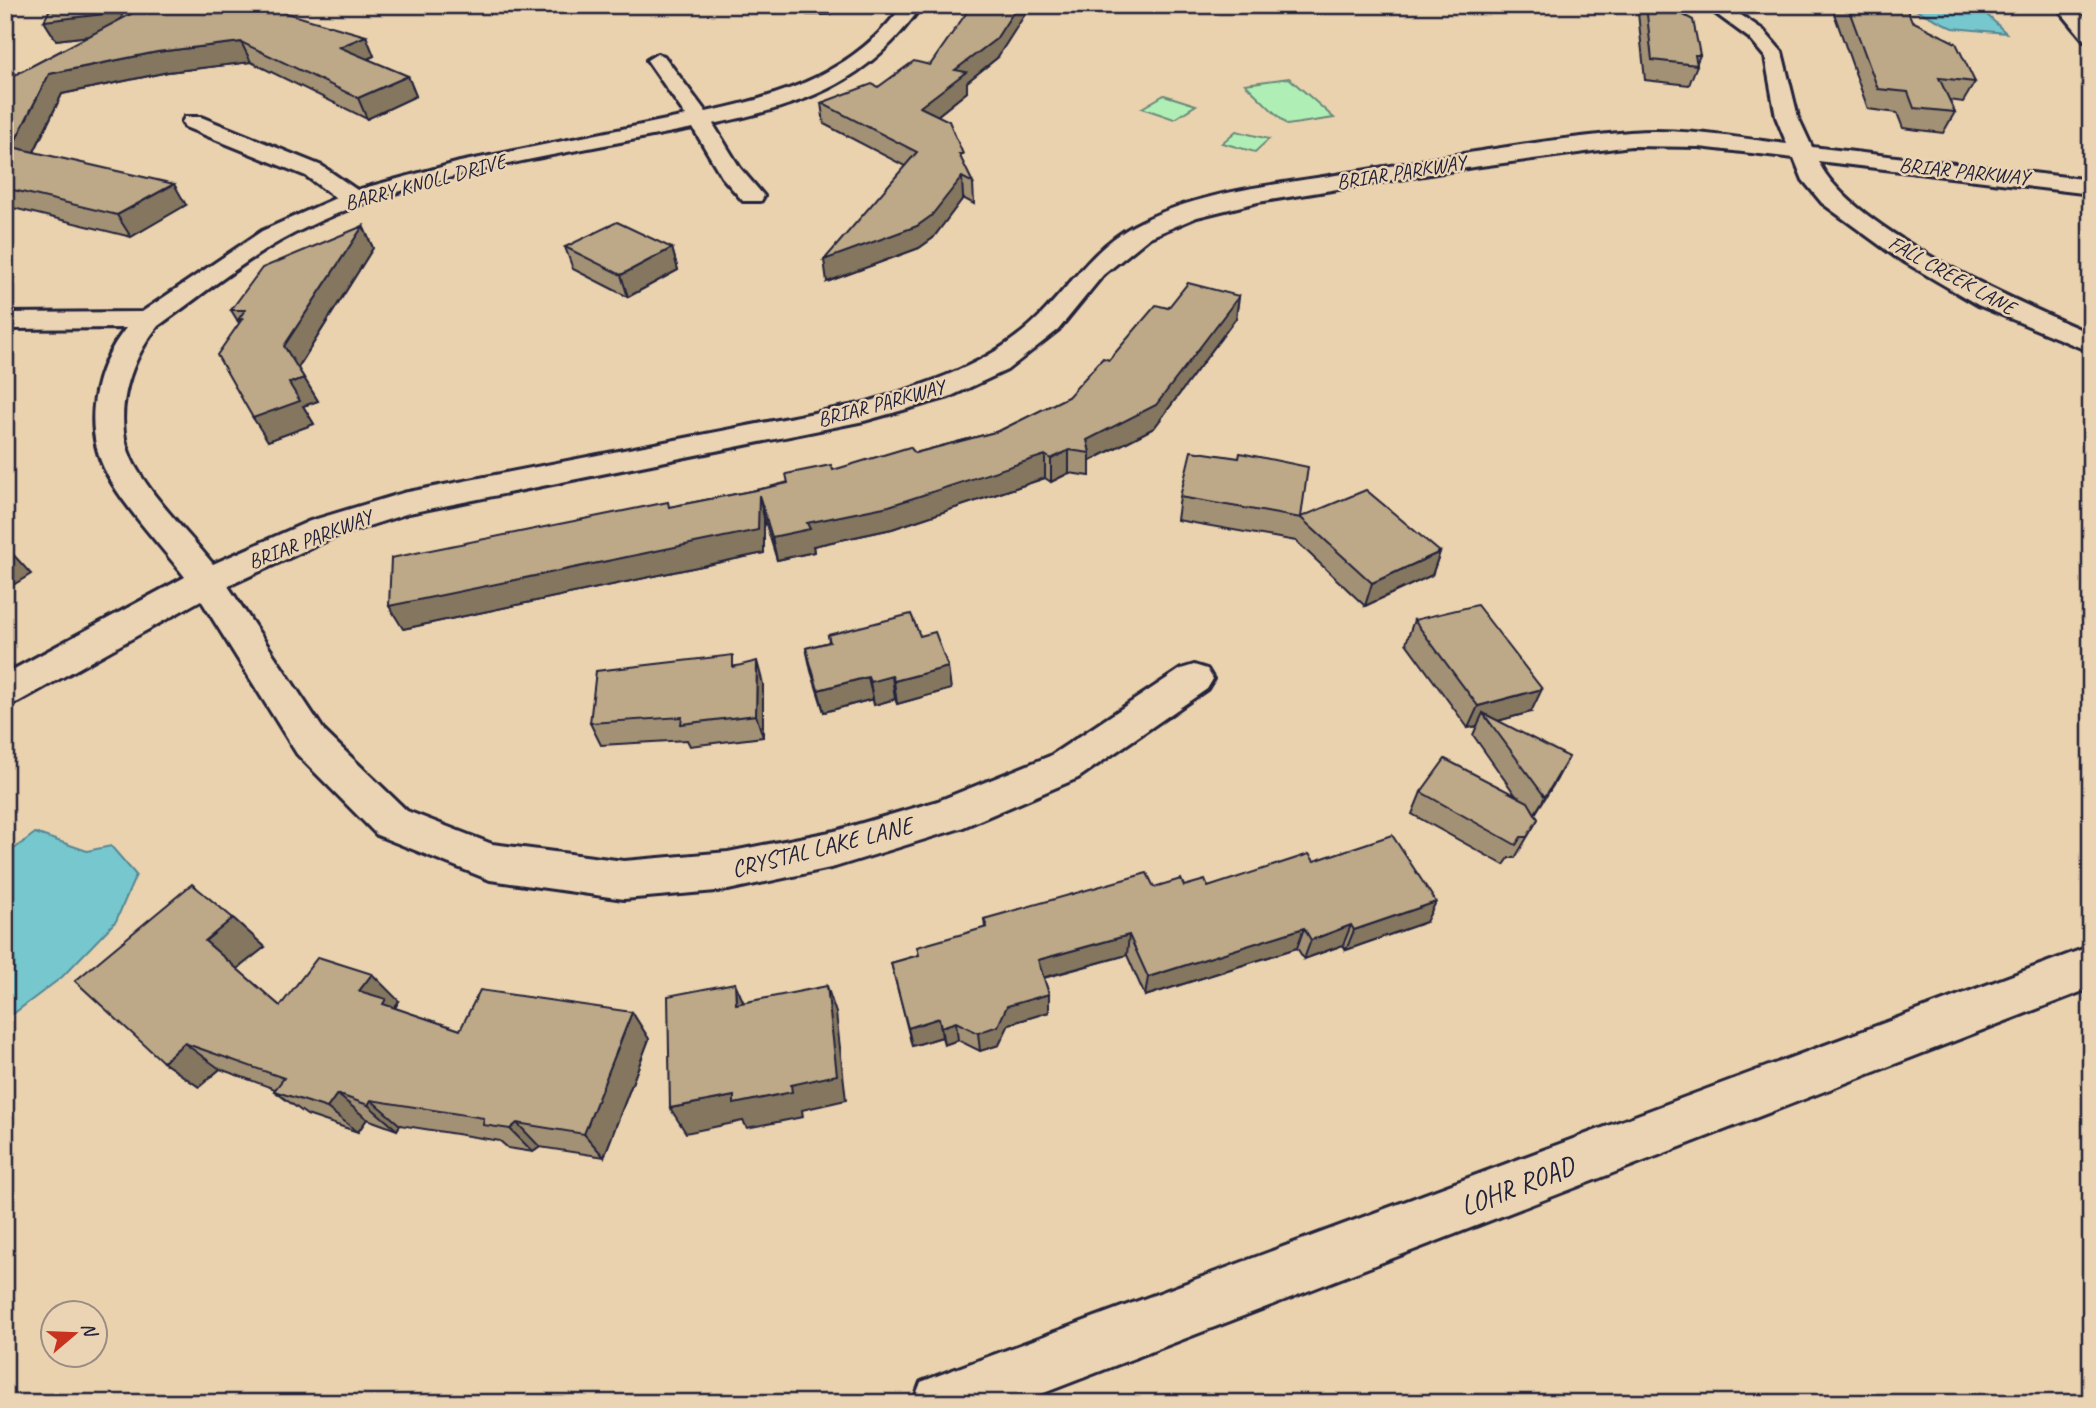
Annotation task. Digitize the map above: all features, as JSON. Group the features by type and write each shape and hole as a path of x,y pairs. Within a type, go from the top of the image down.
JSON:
{"street":[{"name":"BARRY KNOLL DRIVE","path":"207,581 122,473 108,433 111,382 133,338 148,320 271,236 353,199 460,169 698,121 780,100 817,87 864,62 897,32 914,5"},
{"name":"FALL CREEK LANE","path":"1713,5 1756,34 1775,56 1787,117 1815,180 1831,198 1905,252 1988,299 2091,344"},
{"path":"2064,5 2091,36"},
{"path":"657,60 691,106 730,172 752,196"},
{"path":"193,122 314,171 353,199"},
{"name":"BRIAR PARKWAY","path":"5,692 207,581 322,529 403,504 863,412 938,391 997,364 1048,324 1103,261 1141,232 1188,212 1272,193 1473,160 1631,139 1699,140 2085,182"},
{"path":"5,321 148,320"},
{"name":"CRYSTAL LAKE LANE","path":"207,581 311,743 392,823 490,862 624,880 728,871 835,849 946,816 1064,767 1194,679"},
{"name":"LOHR ROAD","path":"943,1403 2091,967"}],"green space":[{"path":"1289,78 1334,118 1287,125 1245,84"},
{"path":"1164,95 1196,105 1174,119 1142,108"},
{"path":"1236,131 1269,139 1255,152 1222,143"}],"water":[{"path":"1906,5 1977,5 2006,33 1953,28"},
{"path":"35,833 87,851 111,846 136,875 116,921 62,977 5,1020 5,856"}],"building":[{"path":"52,5 108,5 104,14 44,21"},
{"path":"148,5 258,5 366,36 339,47 408,76 358,98 241,42 157,52 49,74 12,147 174,184 117,215 5,188 5,80"},
{"path":"972,5 1018,5 996,39 955,70 966,72 920,107 949,121 963,154 959,154 973,183 962,177 931,216 917,226 824,260 917,152 821,103 872,84 878,87 914,61 930,65"},
{"path":"1646,5 1665,5 1693,20 1700,55 1695,55 1697,65 1652,60"},
{"path":"1847,5 1905,5 1912,21 1956,43 1975,82 1939,78 1955,112 1914,108 1908,92 1878,89"},
{"path":"617,222 672,248 621,275 565,247"},
{"path":"363,226 284,346 304,378 289,383 300,401 253,418 217,355 242,319 238,320 245,310 231,310 262,268"},
{"path":"1188,283 1239,296 1156,405 1087,440 1090,453 1069,450 1051,459 1045,455 889,506 807,523 810,529 772,537 759,495 758,530 389,606 391,558 668,502 669,507 766,488 788,483 786,474 831,465 833,470 910,447 915,453 999,431 1068,397 1103,358 1109,360 1156,305 1168,308"},
{"path":"1191,451 1239,458 1240,453 1308,467 1301,517 1366,490 1440,552 1372,583 1301,518 1180,497"},
{"path":"1477,605 1542,689 1478,706 1414,620"},
{"path":"911,614 920,636 935,632 948,667 894,681 892,676 870,682 868,677 818,690 806,648 830,642 828,635"},
{"path":"733,655 733,667 757,661 756,715 681,724 682,717 590,723 596,671"},
{"path":"1483,713 1569,757 1545,797"},
{"path":"1445,759 1528,802 1538,819 1527,837 1521,837 1516,845 1421,792"},
{"path":"1392,835 1436,902 1354,930 1351,925 1311,940 1304,928 1148,977 1129,935 1038,960 1049,994 1007,1006 998,1026 978,1033 956,1022 941,1027 939,1018 908,1028 891,963 919,955 917,947 987,927 984,919 1147,873 1154,887 1181,879 1184,886 1205,880 1208,887 1309,854 1314,861"},
{"path":"192,884 233,918 205,941 280,1006 318,957 372,974 359,991 386,999 383,1004 460,1030 480,990 632,1012 584,1134 517,1123 510,1129 483,1125 484,1118 371,1100 368,1105 337,1094 327,1108 274,1091 284,1078 184,1043 163,1062 75,981"},
{"path":"735,983 736,1004 827,986 837,1075 791,1085 792,1092 734,1104 734,1096 670,1108 668,996"}]}
